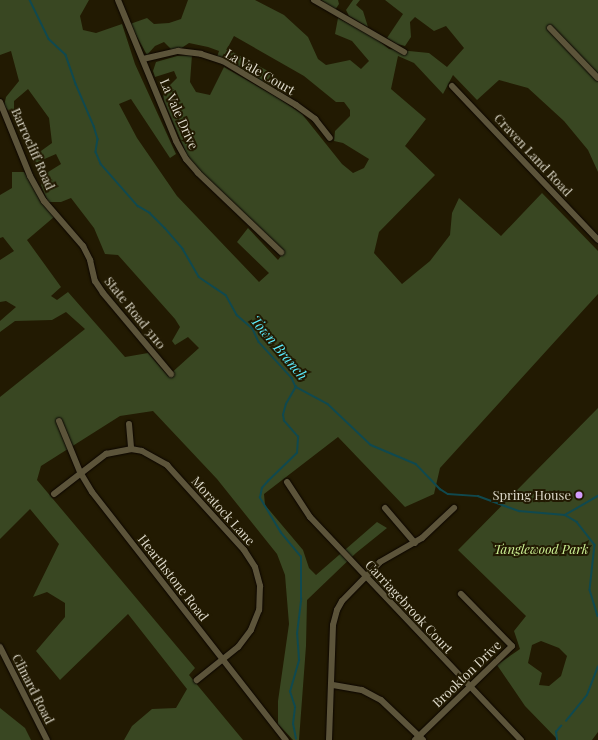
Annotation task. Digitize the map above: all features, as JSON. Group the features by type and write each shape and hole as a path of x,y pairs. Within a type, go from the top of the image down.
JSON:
{"street":[{"name":"La Vale Drive","path":"118,0 176,141 186,159 198,173 281,252"},
{"path":"314,0 404,52"},
{"path":"550,28 598,78"},
{"name":"La Vale Court","path":"143,59 178,51 201,54 223,61 296,105 315,119 330,138"},
{"name":"Craven Land Road","path":"452,86 598,240"},
{"name":"Barrocliff Road","path":"0,102 30,176 44,201 63,222"},
{"name":"State Road 3110","path":"63,222 83,246 90,260 95,281 103,293 171,374"},
{"name":"Hearthstone Road","path":"59,421 80,472 92,492 286,740"},
{"path":"129,424 131,449"},
{"name":"Moratock Lane","path":"54,494 80,472 106,454 131,449 153,455 167,465 244,550 255,567 260,586 259,610 251,630 238,647 197,680"},
{"name":"Carriagebrook Court","path":"287,482 310,517 469,688 521,740"},
{"path":"385,508 416,543"},
{"path":"329,740 333,685 333,625 337,610 342,600 365,576 388,556 416,543 454,508"},
{"name":"Brookton Drive","path":"419,739 512,646 460,594"},
{"name":"Clinard Road","path":"0,647 47,740"},
{"path":"333,685 362,690 381,700 419,739"}],"green space":[{"path":"0,0 89,0 80,16 83,30 96,33 122,24 135,64 176,154 170,158 131,99 119,104 137,138 177,196 259,282 269,273 237,242 248,228 278,260 284,252 208,181 188,157 164,101 163,92 177,78 174,71 155,77 153,71 156,62 177,56 192,55 190,82 196,92 210,95 224,67 278,98 302,114 342,164 353,173 364,168 369,159 343,143 334,141 335,131 350,116 350,110 344,102 336,102 304,76 234,36 227,49 268,71 275,82 273,88 217,57 219,51 208,47 189,43 180,49 171,49 164,42 155,46 147,55 130,24 147,18 154,24 169,23 181,19 188,0 255,0 284,15 308,37 318,59 326,65 350,60 361,69 369,61 352,41 335,34 338,18 374,37 389,49 429,53 447,67 464,48 446,26 434,31 415,17 410,22 411,37 405,46 397,44 387,38 403,14 385,0 598,0 598,172 588,150 564,121 528,88 499,80 477,100 453,75 443,94 414,63 398,56 391,89 426,119 405,146 435,175 379,232 374,253 402,284 430,261 450,235 452,213 459,198 501,236 542,193 598,251 598,294 440,468 434,494 405,507 338,437 264,494 265,505 303,550 309,568 316,575 377,522 387,528 356,553 307,600 306,646 299,740 293,740 278,724 278,701 289,624 285,575 277,554 217,479 153,411 120,416 41,466 37,480 195,668 189,675 243,740 124,740 132,726 152,709 176,708 187,689 128,614 60,680 36,651 65,617 65,603 47,592 33,597 59,544 30,509 0,539 0,397 85,329 66,312 52,320 15,321 0,332 0,321 16,307 6,301 0,302 0,260 14,251 3,237 0,238 0,195 12,188 12,172 24,172 54,217 27,240 61,287 51,296 57,300 68,292 125,357 148,353 168,376 199,348 188,337 175,345 172,341 180,327 175,319 118,255 105,254 94,228 71,198 61,202 48,202 41,185 45,174 61,164 56,154 33,164 34,156 52,143 49,118 28,89 14,101 14,111 11,113 4,106 6,97 19,81 11,51 0,55"},
{"path":"321,0 338,0 339,4 335,10"},
{"path":"353,0 360,0 356,5 363,11 368,27 349,16 346,10"},
{"name":"Tanglewood Park","path":"598,408 598,732 592,740 558,740 525,706 497,665 520,649 514,631 526,616 458,550","holes":["541,641 559,648 567,656 561,676 549,686 539,685 542,673 528,663 532,645"]},
{"path":"0,708 25,728 31,740 0,740"}],"waterway":[{"name":"Town Branch","path":"30,0 49,39 66,55 76,84 94,126 98,139 96,152 101,164 138,206 150,213 165,228 183,249 199,277 226,295 237,315 253,329 259,342 292,378 296,387 328,404 371,445 416,464 440,489 448,494 478,496 519,511 565,515 577,522 595,545 590,590 598,616"},
{"path":"296,387 286,404 283,415 284,421 298,437 297,453 262,488 260,498 281,533 301,557 301,599 297,634 299,660 290,692 295,707 293,724 296,739"},
{"path":"565,515 598,496"},
{"path":"566,721 587,695 598,667"},
{"path":"557,740 556,732 561,726"}],"place":[{"name":"Spring House","path":"579,495"}]}
